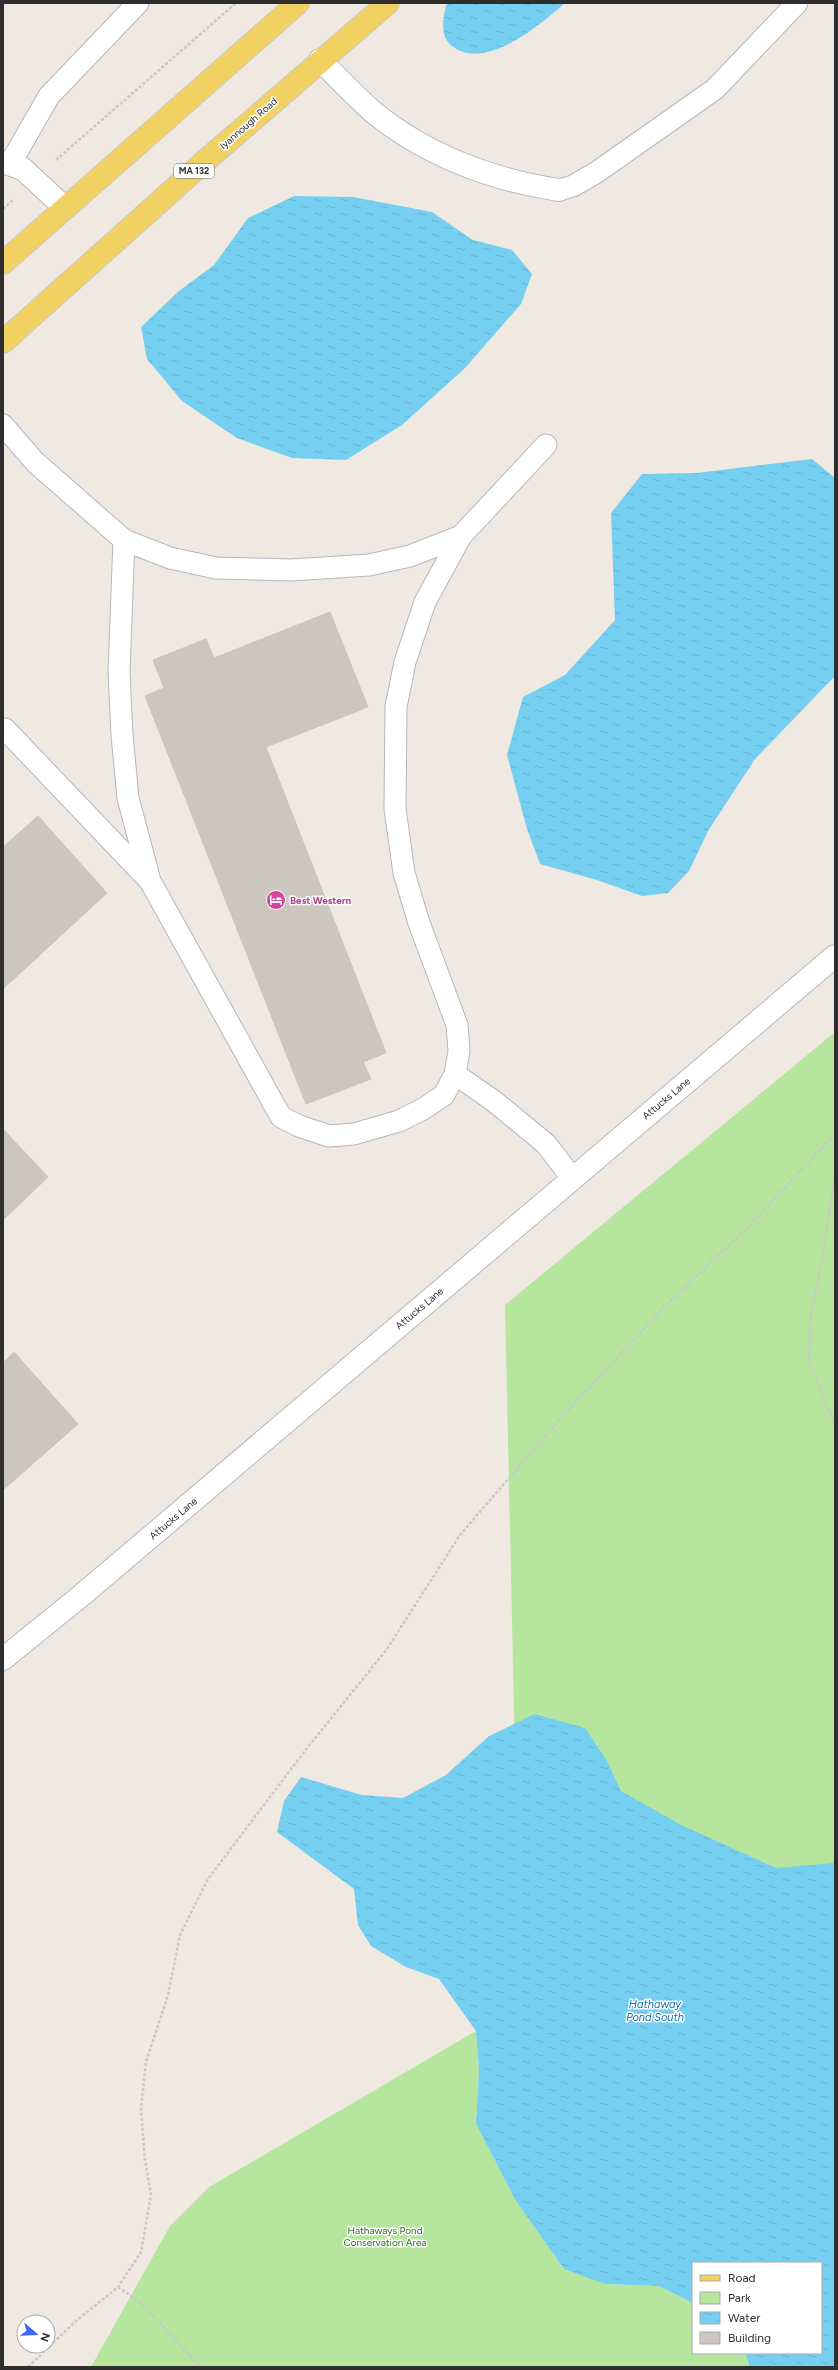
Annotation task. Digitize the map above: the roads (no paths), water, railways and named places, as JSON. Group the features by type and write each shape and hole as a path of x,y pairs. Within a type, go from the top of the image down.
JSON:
{"main road":[{"name":"Iyannough Road","path":"3,342 320,60 388,3"},
{"path":"3,263 292,5"}],"street":[{"path":"320,60 372,111 426,148 457,163 490,175 526,186 558,190"},
{"path":"6,163 23,169 64,207"},
{"name":"Attucks Lane","path":"3,1659 82,1594 835,956"}],"lane":[{"path":"6,163 49,96 138,3"},
{"path":"558,190 574,186 597,172 715,88 797,3"},
{"path":"3,425 35,462 124,540 170,558 216,568 291,570 369,565 410,556 461,536"},
{"path":"124,540 119,672 122,735 128,798 150,881 281,1117 299,1126 329,1136 354,1134 399,1121 423,1109 444,1095 456,1074 458,1051 457,1025 419,923 404,873 395,801 396,707 405,662 425,602 461,536 546,445"},
{"path":"3,731 5,729 150,881"},
{"path":"456,1074 495,1102 546,1144 572,1178"}],"water":[{"path":"447,3 565,3 527,33 496,50 480,53 465,53 452,46 445,37 443,20"},
{"path":"294,196 353,197 432,212 473,240 512,250 532,274 521,304 465,368 402,425 346,460 292,458 237,438 182,401 147,359 141,327 179,291 214,265 248,218"},
{"path":"812,459 835,478 835,676 755,759 708,831 689,871 668,893 642,896 597,880 540,864 527,829 507,755 523,697 565,675 615,620 611,513 642,474 697,473"},
{"name":"Hathaway Pond South","path":"535,1714 585,1728 607,1761 621,1791 681,1825 776,1868 835,1863 835,2367 750,2367 745,2354 822,2354 822,2262 692,2262 692,2302 659,2286 605,2284 564,2269 516,2201 476,2124 479,2070 476,2031 439,1979 406,1967 371,1946 358,1925 354,1889 277,1832 284,1801 301,1777 362,1795 403,1798 446,1775 489,1736"}],"place":[{"name":"Best Western","path":"276,900"}],"park label":[{"name":"Hathaways Pond Conservation Area","path":"385,2236"}]}
